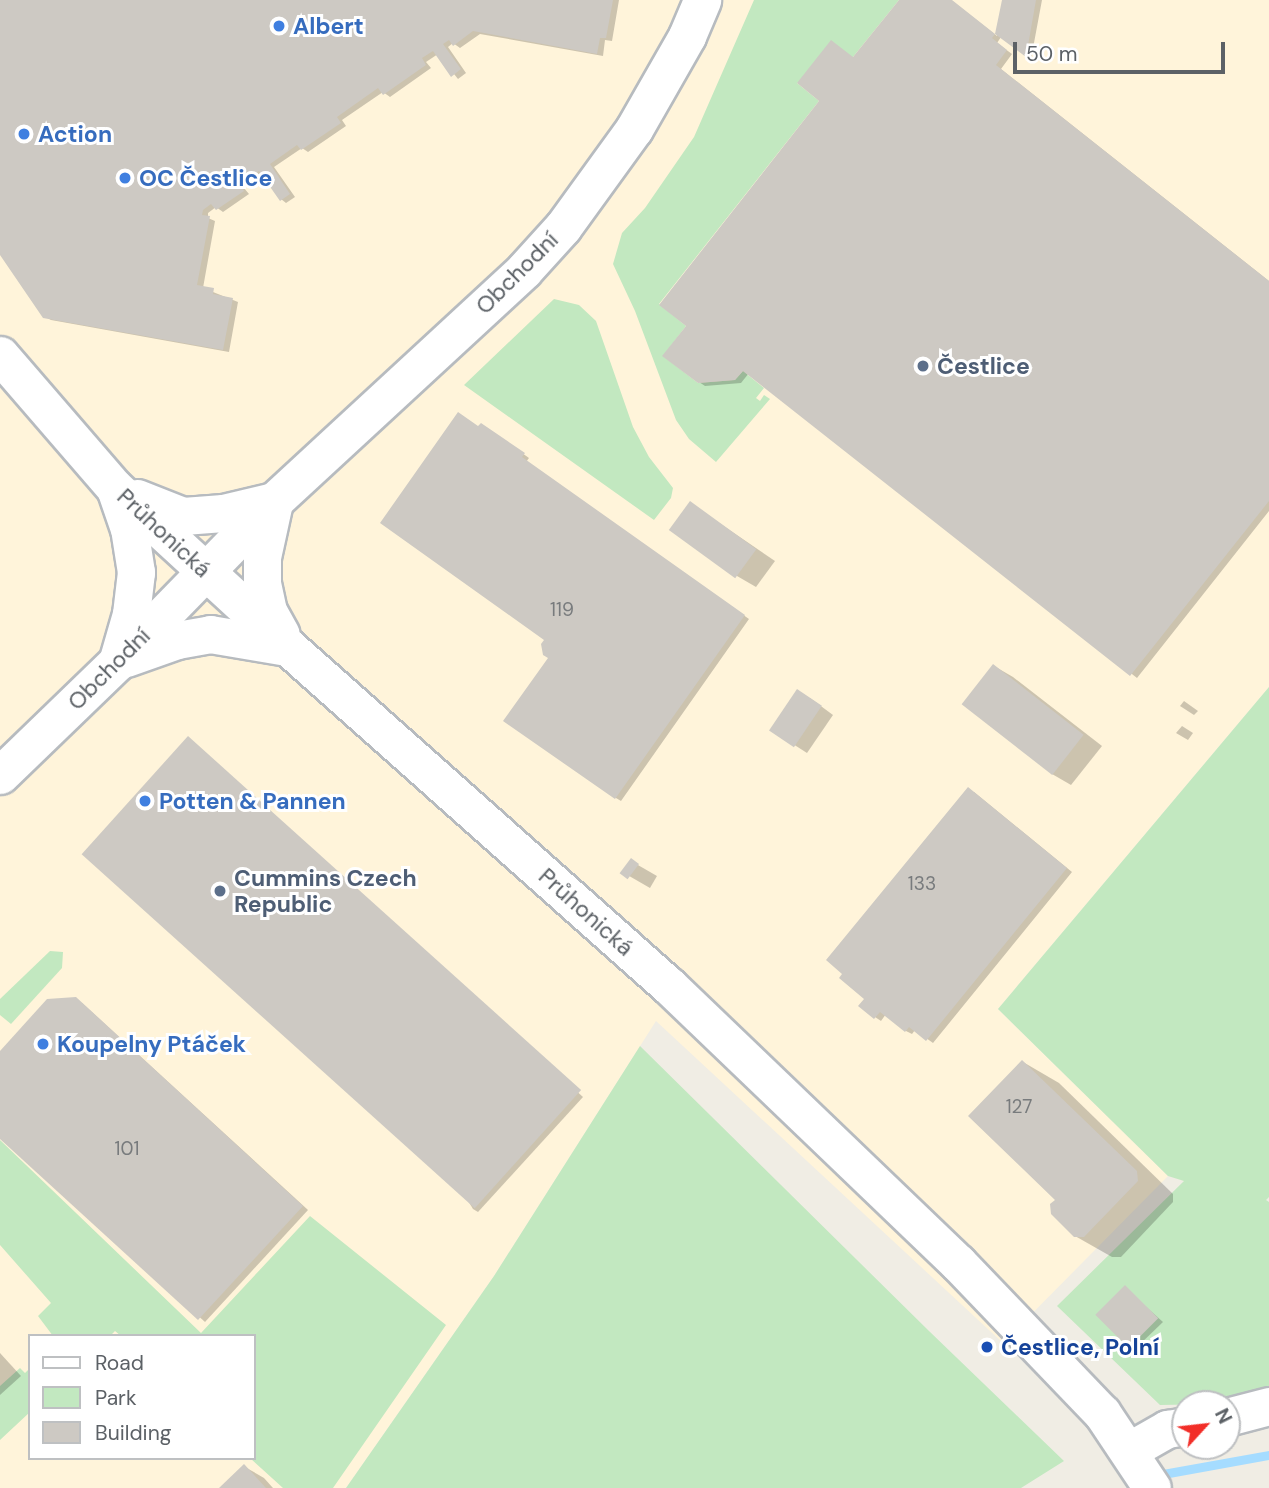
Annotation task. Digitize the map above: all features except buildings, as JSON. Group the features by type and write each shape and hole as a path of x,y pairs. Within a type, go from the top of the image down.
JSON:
{"street":[{"name":"Obchodní","path":"0,775 117,662 274,501 524,270 563,227 634,129 687,36 702,0"},
{"name":"Průhonická","path":"0,355 114,487 288,647 640,960 823,1132 1078,1385 1130,1450 1152,1488"},
{"name":"Obchodní","path":"114,487 183,516 223,513 274,501"},
{"path":"114,487 129,528 136,572 131,614 117,662"},
{"path":"274,501 262,557 262,583 268,611 288,647"},
{"path":"117,662 177,640 210,634 253,639 288,647"},
{"path":"1241,1413 1269,1406"},
{"path":"1130,1450 1171,1428"}],"shaded area":[{"path":"0,0 1269,0 1269,687 998,1009 1168,1176 1003,1343 656,1021 494,1276 346,1488 0,1488"}],"green space":[{"path":"754,0 899,0 853,57 797,83 819,101 659,304 686,326 663,356 698,383 735,380 743,371 764,388 756,398 760,401 764,395 770,399 716,462 689,439 676,420 635,311 613,264 622,233 645,208 694,137"},
{"path":"554,299 579,305 596,321 633,427 649,457 673,488 671,498 654,520 464,385"},
{"path":"1269,687 1269,1197 1266,1200 1269,1202 1269,1389 1241,1398 1241,1390 1171,1390 1171,1405 1160,1405 1057,1306 1184,1181 1168,1176 998,1009"},
{"path":"50,951 63,952 62,968 11,1024 0,1015 0,999"},
{"path":"640,1046 1064,1461 1021,1488 346,1488 494,1276"},
{"path":"0,1140 201,1333 310,1216 446,1325 333,1488 283,1488 252,1460 256,1460 256,1334 119,1334 115,1331 112,1334 52,1334 38,1316 51,1303 0,1245"},
{"path":"20,1368 25,1373 28,1370 28,1414 0,1440 0,1386"}],"waterway":[{"path":"1163,1474 1269,1455"}],"place":[{"name":"Albert","path":"279,26"},
{"name":"Action","path":"24,134"},
{"name":"OC Čestlice","path":"125,178"},
{"name":"Čestlice","path":"923,366"},
{"name":"Potten & Pannen","path":"145,801"},
{"name":"Cummins Czech Republic","path":"220,891"},
{"name":"Koupelny Ptáček","path":"43,1044"},
{"name":"Čestlice, Polní","path":"987,1347"}]}
